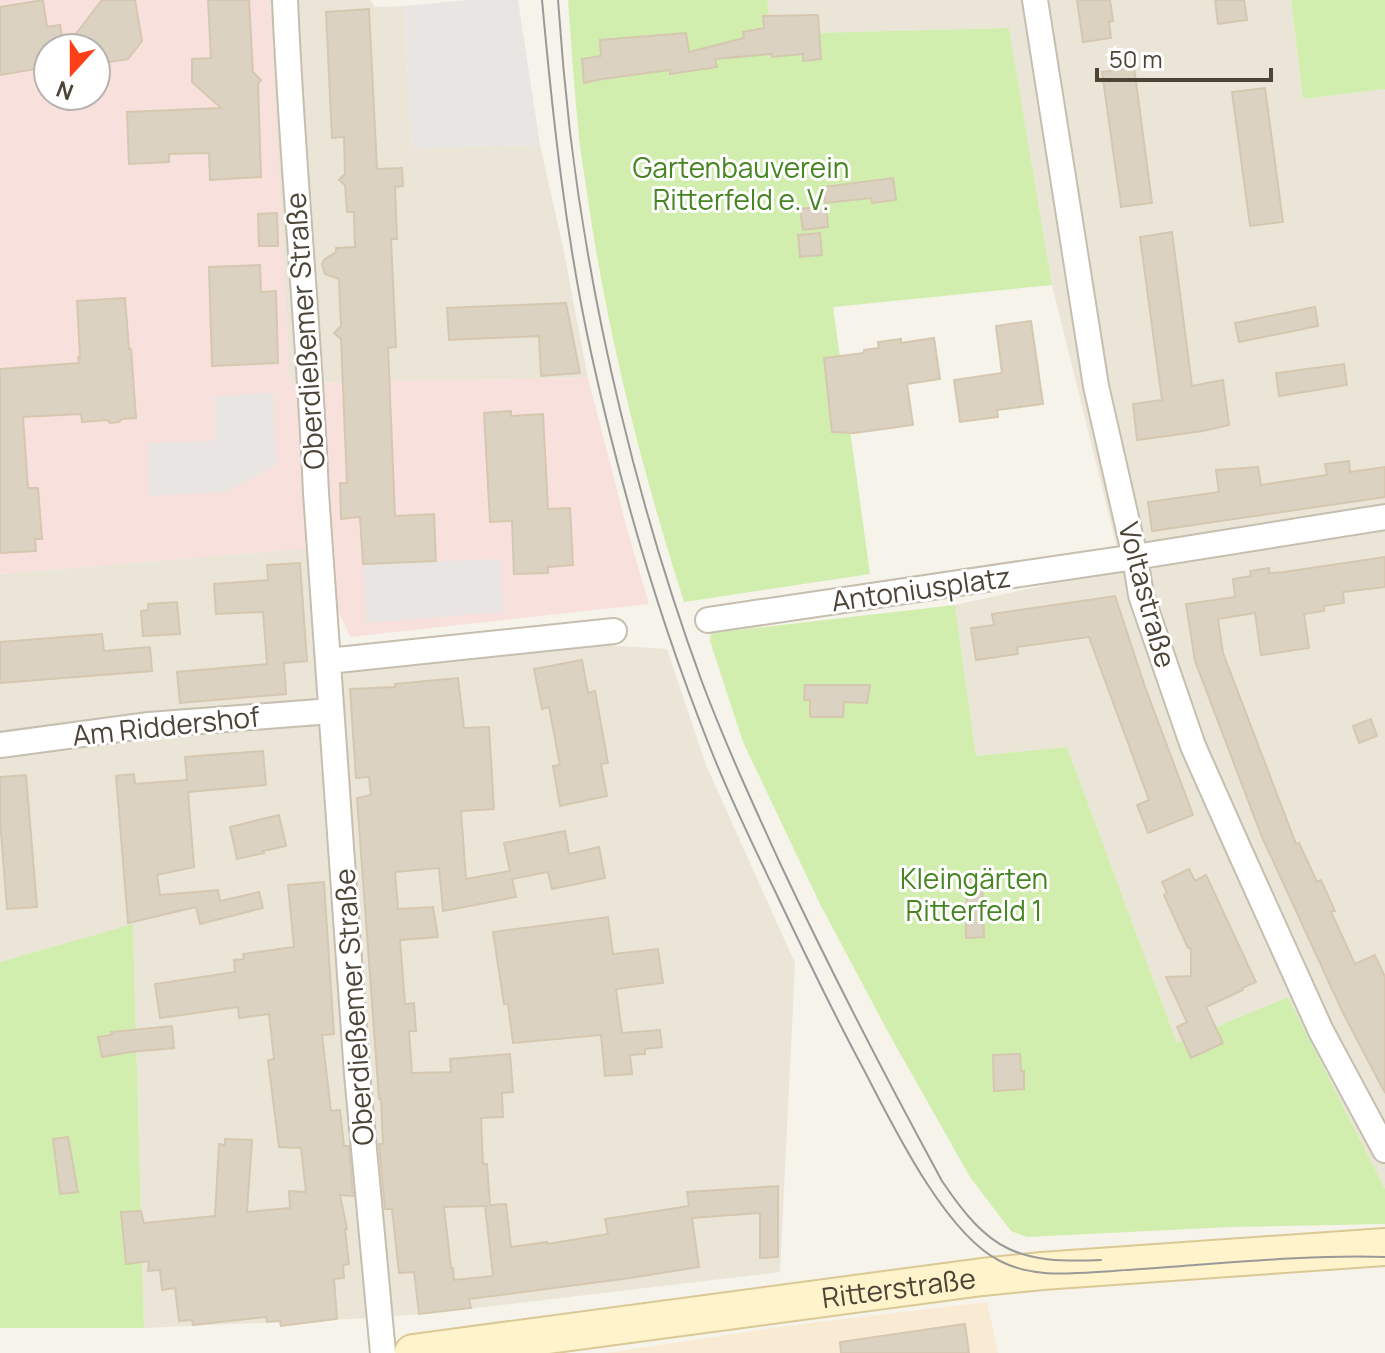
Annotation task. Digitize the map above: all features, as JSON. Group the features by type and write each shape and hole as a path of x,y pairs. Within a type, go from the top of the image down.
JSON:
{"main road":[{"name":"Ritterstraße","path":"413,1353 1033,1272 1385,1247"}],"street":[{"name":"Oberdießemer Straße","path":"285,0 357,1074 383,1353"},
{"name":"Voltastraße","path":"1035,0 1096,386 1141,595 1193,746 1321,1031 1385,1150"},
{"name":"Antoniusplatz","path":"708,620 1385,517"},
{"path":"328,661 614,631"},
{"name":"Am Riddershof","path":"0,745 149,725 331,711"}],"shaded area":[{"path":"0,0 270,0 290,383 588,378 649,604 350,637 310,548 0,574"},
{"path":"270,0 370,0 375,7 404,6 412,148 540,145 588,378 289,383"},
{"path":"468,0 518,0 540,145 412,148 404,6"},
{"path":"767,0 1291,0 1303,99 1385,89 1385,1189 1288,997 1177,1043 1067,747 976,756 955,605 1122,568 1052,285 1009,28 772,34"},
{"path":"273,392 276,465 223,492 150,496 147,443 215,441 215,397"},
{"path":"310,548 320,673 593,644 667,649 706,765 795,963 780,1272 372,1318 144,1328 133,925 0,962 0,574"},
{"path":"500,559 503,612 366,623 364,564"},
{"path":"987,1302 998,1353 606,1353 787,1326"}],"green space":[{"name":"Gartenbauverein Ritterfeld e. V.","path":"568,0 767,0 772,34 1009,28 1052,285 833,307 870,574 684,602 640,453 596,251 580,146"},
{"path":"1291,0 1385,0 1385,89 1303,99"},
{"name":"Kleingärten Ritterfeld 1","path":"955,605 976,756 1067,747 1177,1043 1288,997 1385,1189 1385,1224 1231,1227 1027,1237 1011,1231 970,1177 820,904 743,742 710,641 711,633"},
{"path":"133,924 144,1328 0,1328 0,962"}],"building":[{"path":"43,0 47,27 60,25 61,32 32,32 32,70 0,75 0,7"},
{"path":"102,0 135,0 142,41 128,59 112,62 112,32 77,32"},
{"path":"208,0 249,0 253,72 261,80 258,84 261,177 210,180 209,153 169,154 169,162 129,164 127,112 221,108 192,82 192,59 211,58"},
{"path":"1077,0 1110,0 1113,21 1109,22 1111,38 1083,42"},
{"path":"1215,0 1244,0 1247,20 1218,24"},
{"path":"369,9 377,169 402,168 403,186 395,187 397,239 391,239 396,347 388,348 395,516 434,514 436,561 363,564 360,517 341,519 340,483 347,483 341,339 334,333 341,326 339,279 325,274 322,264 336,252 336,248 355,247 354,212 347,212 345,185 339,180 345,174 344,137 332,138 326,12"},
{"path":"818,15 821,59 803,61 803,54 772,57 771,54 715,59 717,67 670,74 670,70 584,83 582,59 601,56 600,40 686,33 689,52 744,38 743,32 764,28 763,16"},
{"path":"1134,67 1152,203 1121,207 1102,72"},
{"path":"1265,88 1283,222 1250,226 1232,92"},
{"path":"893,178 896,200 872,203 871,198 825,203 823,187"},
{"path":"826,206 828,227 803,230 800,209"},
{"path":"277,213 278,246 259,246 258,214"},
{"path":"1172,232 1192,386 1223,380 1229,425 1137,440 1133,404 1162,400 1140,237"},
{"path":"820,233 822,255 800,257 798,235"},
{"path":"260,265 261,292 276,291 278,363 212,366 209,267"},
{"path":"125,298 136,418 110,423 107,420 82,422 81,414 23,417 28,488 38,488 42,539 35,539 36,551 0,553 0,369 79,363 77,301"},
{"path":"566,303 580,373 541,376 539,336 449,340 447,308"},
{"path":"1315,307 1318,326 1239,342 1235,323"},
{"path":"1031,321 1043,404 997,410 998,417 960,422 954,380 1002,373 996,326"},
{"path":"934,338 940,379 907,384 913,425 854,433 832,432 824,358 864,353 864,350 879,348 878,342 901,339 901,343"},
{"path":"1344,364 1347,385 1279,396 1276,373"},
{"path":"511,411 511,416 543,414 548,509 570,508 573,565 548,567 548,573 514,574 512,521 490,522 484,413"},
{"path":"1349,461 1350,472 1385,467 1385,497 1152,531 1148,502 1219,492 1216,470 1258,467 1261,485 1327,475 1325,464"},
{"path":"1385,557 1385,587 1343,592 1344,603 1324,606 1324,611 1304,614 1309,648 1261,655 1255,613 1218,619 1223,653 1296,844 1299,843 1317,882 1321,880 1335,911 1331,912 1355,964 1375,955 1385,977 1385,1093 1343,1013 1262,837 1195,661 1186,604 1235,597 1233,579 1251,576 1250,571 1269,568 1269,573 1284,572"},
{"path":"300,563 307,661 284,663 286,694 180,703 177,672 267,664 263,612 216,614 214,584 268,580 267,565"},
{"path":"1115,596 1193,815 1148,833 1137,805 1149,800 1089,637 1017,647 1018,654 976,660 971,628 994,625 992,614"},
{"path":"177,602 180,634 143,636 141,611 148,610 148,604"},
{"path":"102,634 104,651 150,647 152,671 0,683 0,642"},
{"path":"582,660 588,693 595,691 608,763 601,764 607,796 560,806 553,766 560,765 549,707 542,709 534,669"},
{"path":"458,678 464,728 489,727 494,809 461,811 466,879 510,871 504,843 565,831 569,854 599,847 605,878 552,889 548,872 512,879 516,897 443,911 439,868 395,872 398,909 433,907 438,937 400,940 405,1004 414,1003 416,1031 409,1031 412,1073 451,1072 450,1059 510,1054 513,1092 502,1093 503,1117 481,1118 483,1164 487,1164 490,1205 506,1204 511,1247 608,1234 605,1219 689,1206 687,1192 778,1186 778,1257 760,1258 760,1213 692,1218 699,1267 469,1299 471,1308 419,1314 414,1272 399,1273 392,1209 385,1209 379,1144 383,1144 381,1099 357,798 371,795 369,777 356,778 350,689 395,687 395,684","holes":["485,1206 493,1276 454,1280 444,1207"]},
{"path":"805,685 870,685 867,703 844,702 843,717 810,717 810,700 804,700"},
{"path":"1371,719 1377,736 1359,743 1353,726"},
{"path":"263,751 266,785 188,792 194,867 157,875 160,895 218,890 220,901 259,892 263,908 200,924 196,907 128,923 116,776 134,774 135,784 187,780 185,757"},
{"path":"26,775 37,907 7,909 0,777"},
{"path":"279,815 286,846 237,859 230,827"},
{"path":"1189,869 1195,881 1206,875 1256,982 1206,1007 1223,1043 1191,1058 1177,1027 1187,1022 1166,977 1191,976 1191,949 1164,895 1167,893 1162,882"},
{"path":"967,879 982,879 984,937 966,938"},
{"path":"324,882 334,1034 322,1035 331,1111 340,1110 344,1146 349,1146 353,1196 340,1195 347,1229 349,1264 343,1265 344,1278 334,1279 337,1319 281,1326 280,1321 267,1322 266,1317 193,1325 192,1320 179,1321 175,1288 162,1290 160,1270 148,1271 149,1261 126,1264 121,1212 141,1211 144,1223 215,1216 219,1144 225,1145 225,1139 252,1140 247,1212 290,1208 289,1191 306,1192 301,1148 279,1147 268,1060 274,1059 269,1014 239,1018 238,1007 160,1018 155,984 235,972 234,960 244,959 243,954 294,947 288,885"},
{"path":"608,917 613,954 658,949 663,983 616,989 622,1033 660,1030 662,1047 645,1049 645,1054 630,1055 632,1074 605,1076 601,1035 513,1043 493,932"},
{"path":"172,1026 174,1048 102,1057 98,1037 112,1035 111,1032"},
{"path":"1020,1054 1024,1089 994,1091 993,1055"},
{"path":"68,1137 78,1192 60,1194 53,1139"},
{"path":"965,1324 969,1353 841,1353 840,1342"}],"tram line":[{"path":"542,0 561,180 583,313 615,456 658,602 709,745 748,835 852,1048 905,1147 940,1203 959,1227 1000,1261 1041,1273 1084,1273 1258,1260 1385,1257"},
{"path":"558,0 579,201 620,410 657,548 702,682 729,750 838,982 942,1181 959,1205 991,1238 1026,1255 1072,1261 1101,1260"}]}
